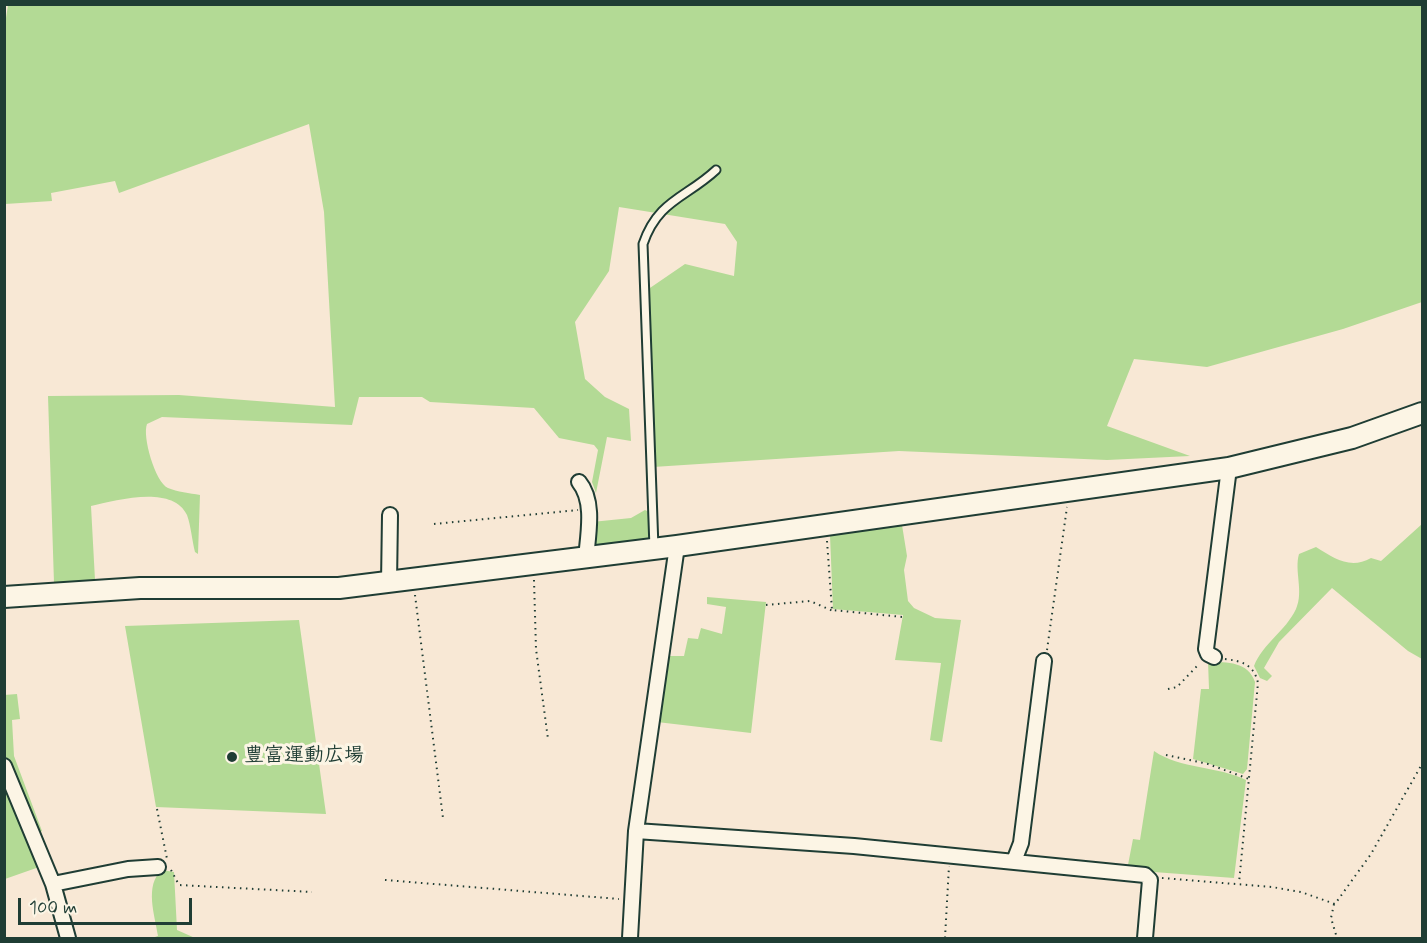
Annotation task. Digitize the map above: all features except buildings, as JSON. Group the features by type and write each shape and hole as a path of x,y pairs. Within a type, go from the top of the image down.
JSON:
{"street":[{"path":"4,597 140,588 339,588 586,558 1069,493 1229,468 1375,431 1422,412"},
{"path":"1211,656 1206,649 1229,468"},
{"path":"579,482 586,495 588,510 586,558"},
{"path":"389,583 390,515"},
{"path":"630,939 636,831 677,546"},
{"path":"1014,861 1021,843 1044,661"},
{"path":"4,766 53,884 68,939"},
{"path":"636,831 854,846 950,857 1014,861 1149,877 1145,939"},
{"path":"53,884 128,869 158,867"}],"lane":[{"path":"654,549 643,244 654,218 662,209 716,170"}],"path":[{"path":"1044,661 1069,493"},
{"path":"434,524 588,510"},
{"path":"825,526 834,611"},
{"path":"533,564 536,649 548,739"},
{"path":"413,580 443,818"},
{"path":"766,605 810,601 834,611 903,617"},
{"path":"1168,689 1177,687 1211,656 1240,661 1256,675 1258,693 1239,883"},
{"path":"1166,755 1208,764 1250,779"},
{"path":"1337,939 1331,918 1334,904 1340,900 1371,854 1422,764"},
{"path":"157,809 163,844 172,874 179,885 312,892"},
{"path":"945,939 950,857"},
{"path":"1149,877 1239,883 1301,892 1334,904"},
{"path":"385,880 632,900"}],"green space":[{"path":"8,5 1422,5 1422,302 1343,329 1207,367 1134,359 1107,426 1190,456 1107,460 899,451 653,467 647,290 685,264 734,276 737,242 725,224 619,207 609,271 575,322 585,379 605,397 629,409 631,441 607,437 596,493 592,482 598,450 594,445 559,438 534,408 430,402 422,397 359,397 352,425 162,417 147,424 148,448 154,468 163,484 168,488 200,495 198,554 195,552 187,515 180,506 156,497 128,498 91,506 95,580 54,583 48,396 179,395 335,407 324,212 309,124 119,193 115,181 51,193 52,201 5,204 4,31"},
{"path":"645,510 649,512 650,541 594,549 592,522 631,518"},
{"path":"1422,524 1422,659 1408,651 1332,588 1279,642 1264,668 1272,676 1267,681 1260,678 1254,666 1258,658 1296,609 1299,595 1299,554 1316,547 1349,563 1371,558 1381,561"},
{"path":"902,525 907,556 904,570 908,601 914,608 935,618 961,620 942,742 930,740 941,663 895,660 903,615 833,609 830,535"},
{"path":"707,597 766,602 751,733 657,722 667,656 684,656 688,638 698,639 701,628 722,634 726,607 707,604"},
{"name":"豊富運動広場","path":"299,620 326,814 156,807 125,626"},
{"path":"1208,661 1236,664 1248,670 1255,682 1247,769 1243,774 1193,759 1201,689 1209,689"},
{"path":"17,694 20,719 12,720 14,756 42,831 36,834 5,756 4,695"},
{"path":"1154,751 1175,761 1235,775 1246,780 1234,878 1127,870 1133,839 1140,840"},
{"path":"4,776 42,866 5,879 4,879"},
{"path":"162,870 174,872 177,930 195,938 152,938 158,936 152,901 153,884"}],"place":[{"name":"豊富運動広場","path":"232,757"}]}
